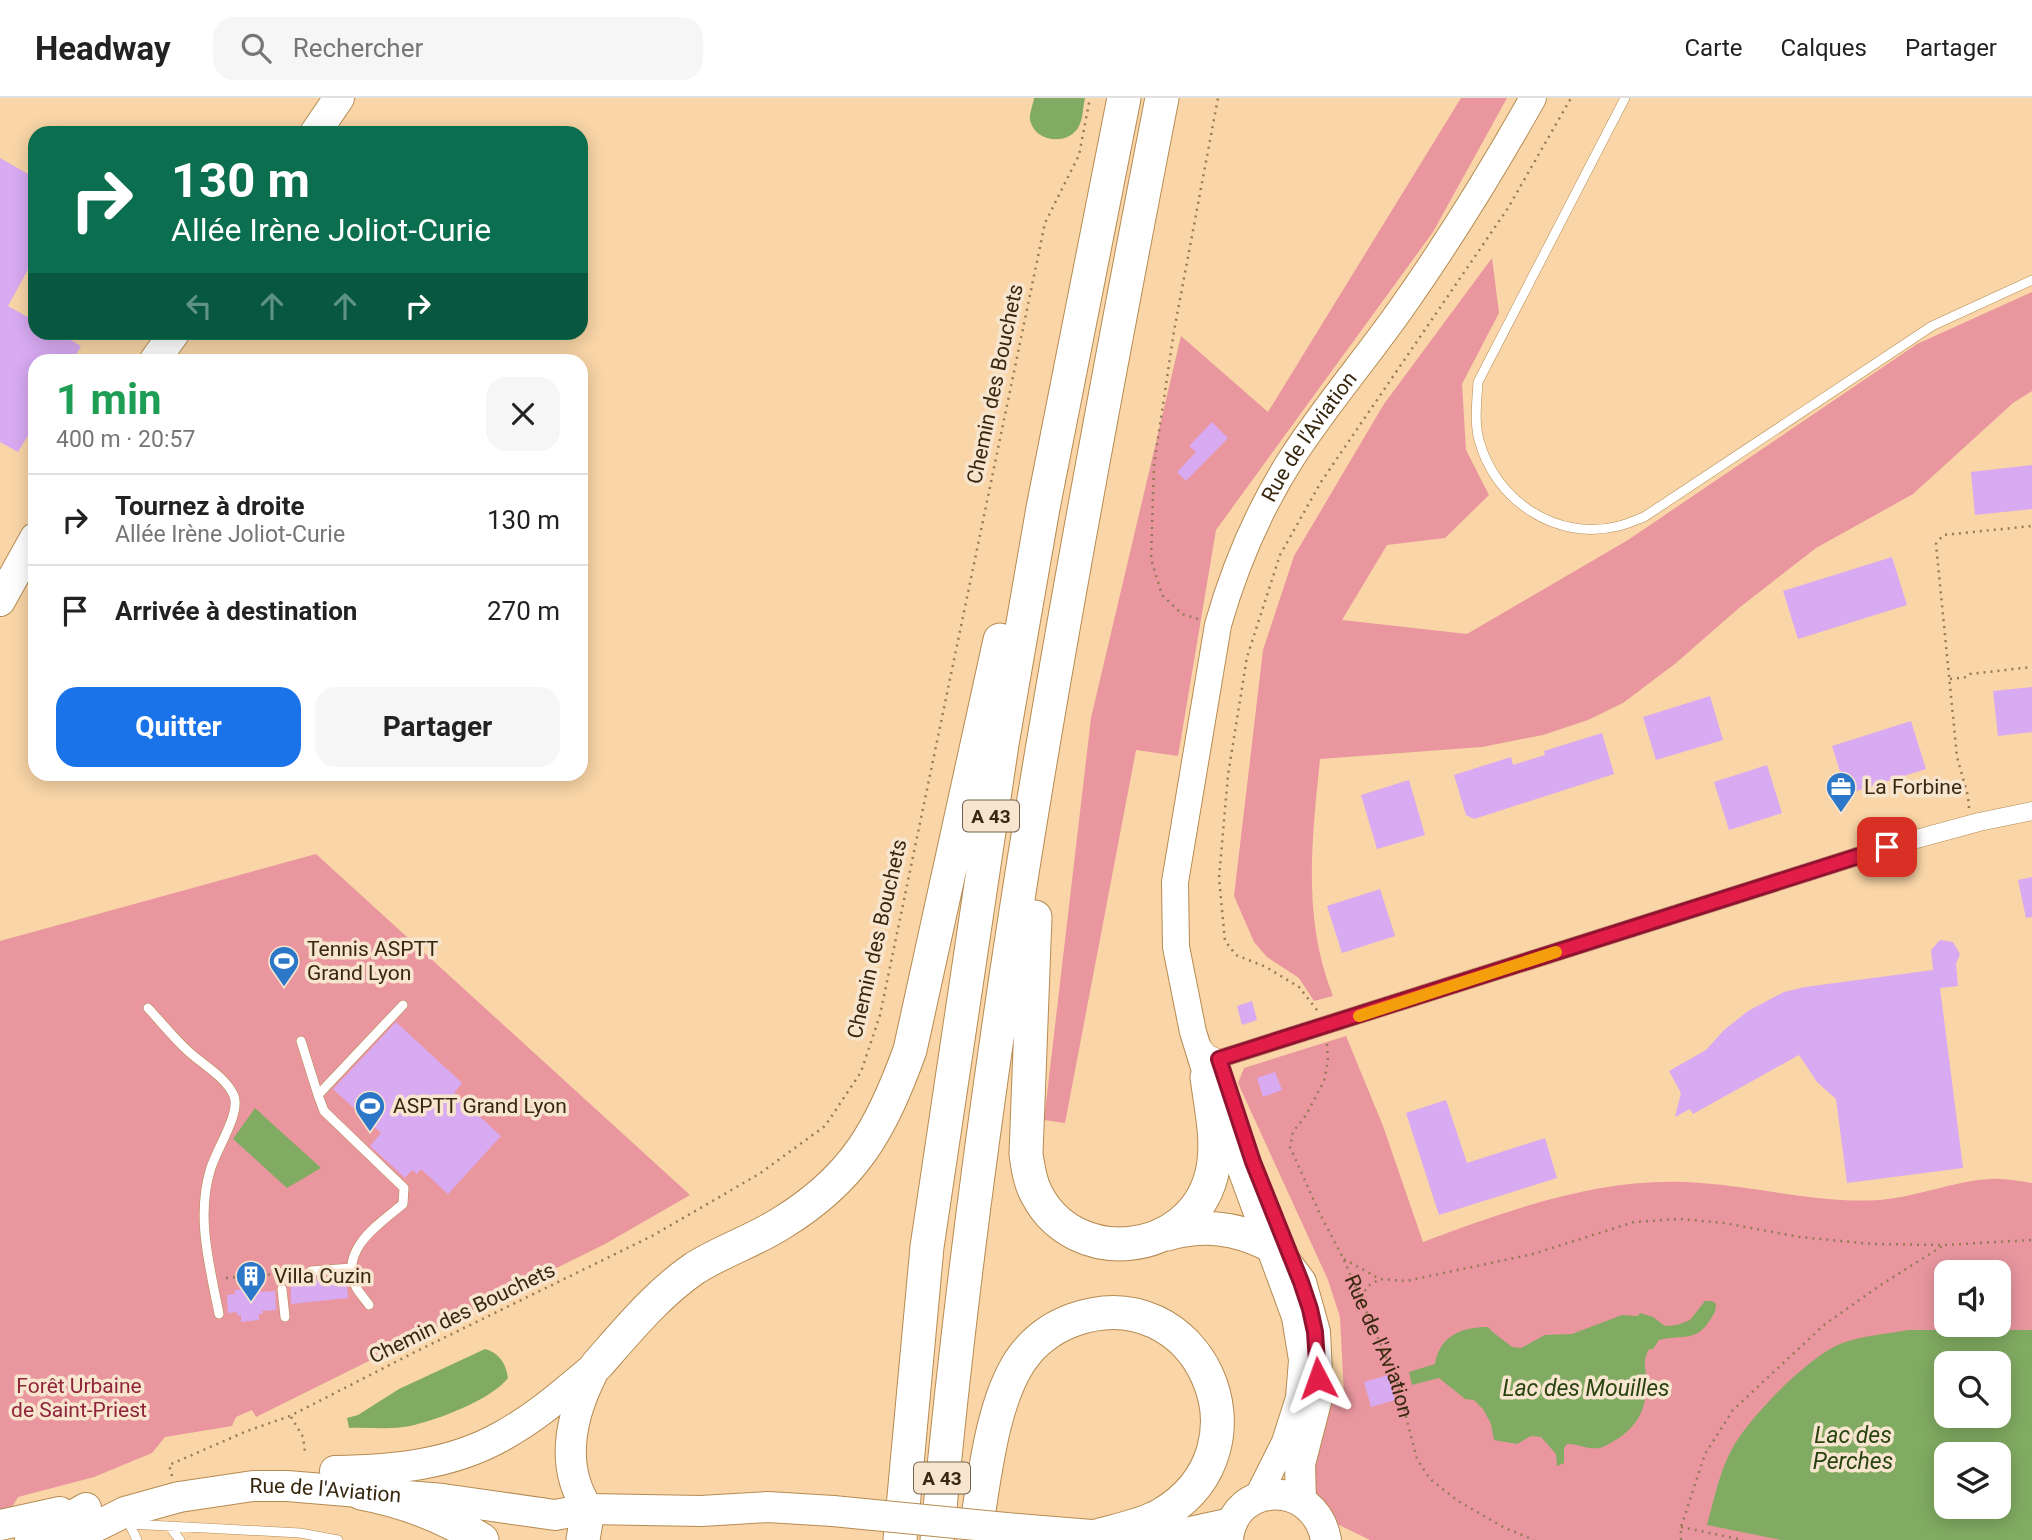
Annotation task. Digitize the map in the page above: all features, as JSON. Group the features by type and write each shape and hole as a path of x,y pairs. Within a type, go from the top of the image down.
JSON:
{"highway":[{"name":"A 43","path":"900,1540 927,1247 1002,744 1043,509 1124,98"},
{"name":"A 43","path":"937,1540 951,1390 988,1101 1042,746 1080,524 1162,98"},
{"path":"597,1365 647,1308 696,1268 779,1225 826,1193 865,1147 892,1099 910,1050 999,644 1043,509"},
{"path":"1042,746 1027,1074 1026,1154 1037,1195 1061,1225 1099,1243 1121,1245 1148,1241 1191,1229 1227,1229 1270,1245"},
{"path":"1167,1234 1193,1211 1211,1179 1214,1145 1213,1068"},
{"path":"974,1540 1000,1407 1013,1374 1026,1353 1049,1331 1069,1321 1106,1313 1132,1315 1165,1328 1194,1353 1214,1390 1218,1429 1212,1459 1205,1473 1186,1497 1159,1516 1106,1538"},
{"path":"361,1493 416,1507 453,1523 482,1540"}],"main road":[{"path":"321,126 339,98"},
{"path":"0,601 28,551"},
{"path":"1270,1245 1301,1282"},
{"name":"Rue de l'Aviation","path":"1301,1282 1315,1332 1318,1394 1300,1464 1301,1500"},
{"path":"335,1471 408,1466 470,1451 503,1436 537,1413 597,1365"},
{"path":"586,1525 573,1472 570,1445 576,1408 597,1365"},
{"name":"Rue de l'Aviation","path":"0,1525 94,1504 173,1479 243,1468 284,1467 555,1498 586,1525"},
{"name":"Rue de l'Aviation","path":"69,1540 179,1497 253,1486 287,1486 443,1499 555,1515 586,1525 701,1511 768,1507 1106,1538 1230,1531"},
{"path":"1230,1531 1238,1513 1257,1498 1272,1494 1301,1500 1318,1516 1332,1535"},
{"name":"Rue de l'Aviation","path":"30,1540 94,1504"}],"street":[{"name":"Rue de l'Aviation","path":"1301,1282 1213,1068 1193,1032 1176,947 1175,882 1218,625 1242,554 1275,487 1315,425 1444,246 1482,188 1533,98"},
{"path":"1213,1068 1323,1027 1887,847 2032,811"},
{"name":"Rue de l'Aviation","path":"1187,817 1187,901 1192,955 1213,1068 1295,1317 1302,1360 1299,1398 1285,1442 1257,1498"}],"lane":[{"path":"1625,98 1478,382 1478,439 1490,470 1510,496 1528,510 1548,520 1570,528 1593,529 1618,526 1644,517 1932,326 2032,280"},
{"path":"318,1095 403,1005"},
{"path":"148,1008 187,1051 228,1086 235,1099 235,1114 209,1171 204,1207 206,1247 219,1314"},
{"path":"302,1041 324,1111 404,1188 403,1204 363,1236 353,1259 355,1286 369,1305"},
{"path":"311,1271 352,1268"},
{"path":"282,1289 285,1317"},
{"path":"127,1518 170,1527 300,1533 338,1540"},
{"path":"127,1518 137,1540"},
{"path":"170,1527 180,1539"}],"path":[{"name":"Chemin des Bouchets","path":"173,1479 169,1465 247,1431 290,1416 652,1236 759,1174 825,1126 861,1072 880,1015 1045,223 1079,155 1090,98"},
{"path":"1218,98 1174,331 1156,452 1151,559 1162,596 1170,604 1182,614 1218,625"},
{"path":"1323,1027 1317,1011 1299,987 1266,967 1236,955 1225,941 1219,878 1228,775 1247,657 1280,555 1321,482 1508,208 1571,98"},
{"path":"1966,812 1969,812 1968,796 1957,757 1937,540 1942,535 2032,526"},
{"path":"1950,679 2032,667"},
{"name":"Rue de l'Aviation","path":"1323,1027 1328,1061 1324,1081 1306,1115 1293,1132 1290,1147 1361,1297 1397,1382 1417,1459 1430,1479 1458,1501 1505,1528 1534,1540"},
{"path":"1343,1258 1380,1279 1406,1281 1533,1254 1634,1222 1680,1219 1872,1244 1944,1245 2032,1240"},
{"path":"1681,1540 1681,1527 1705,1454 1733,1410 1824,1325 1944,1245"},
{"path":"212,1279 311,1271"},
{"path":"1361,1297 1368,1286 1380,1279"},
{"path":"290,1416 303,1437 305,1452"},
{"path":"1681,1527 1743,1540"}],"green space":[{"path":"1461,98 1507,98 1433,232 1216,530 1178,756 1136,750 1065,1123 1044,1120 1091,718 1181,336 1268,412"},
{"path":"1492,258 1499,313 1462,384 1466,450 1489,495 1445,538 1387,545 1342,620 1467,634 1628,540 1917,344 2032,292 2032,391 2013,403 1913,494 1816,548 1623,703 1588,720 1543,735 1482,747 1320,759 1312,849 1313,908 1323,967 1333,996 1314,1001 1299,978 1267,957 1254,942 1234,896 1263,650 1294,556 1384,404"},
{"name":"ASPTT Grand Lyon","path":"316,854 690,1195 605,1244 256,1417 252,1410 236,1417 232,1426 165,1437 152,1453 94,1477 18,1497 5,1519 0,1519 0,941"},
{"path":"1346,1036 1383,1126 1423,1242 1559,1197 1629,1184 1701,1183 1858,1201 1908,1196 1976,1180 2000,1179 2032,1183 2032,1540 1370,1540 1339,1525 1316,1496 1310,1463 1324,1408 1344,1395 1340,1317 1328,1280 1238,1083 1244,1068"}],"water":[{"path":"1034,98 1085,98 1079,126 1068,137 1060,139 1038,133 1030,120"},
{"path":"255,1108 321,1168 287,1188 233,1139"},
{"name":"Lac des Mouilles","path":"1705,1301 1712,1301 1716,1304 1716,1309 1705,1327 1694,1335 1659,1340 1653,1349 1649,1349 1645,1362 1646,1385 1642,1411 1627,1432 1602,1447 1567,1444 1564,1448 1564,1463 1557,1466 1556,1454 1541,1437 1531,1436 1517,1444 1494,1440 1491,1424 1483,1409 1474,1400 1465,1399 1439,1378 1412,1385 1409,1372 1435,1364 1442,1346 1461,1331 1488,1327 1512,1347 1521,1348 1545,1335 1572,1334 1622,1315 1638,1316 1640,1313 1653,1317 1665,1326 1677,1325 1690,1320"},
{"name":"Lac des Perches","path":"1908,1330 1934,1330 1934,1337 2011,1337 2011,1330 2032,1330 2032,1540 1781,1540 1707,1525 1727,1459 1746,1427 1784,1386 1814,1360 1840,1344"},
{"path":"485,1349 501,1359 508,1378 477,1401 410,1426 349,1428 347,1418 358,1415 399,1389"}],"building":[{"path":"0,158 28,174 28,270 8,306 28,317 28,340 70,340 81,346 76,354 28,354 28,436 18,452 0,442"},
{"path":"1212,422 1228,438 1186,481 1177,472 1196,452 1189,446"},
{"path":"2032,465 2032,509 1975,515 1971,472"},
{"path":"1892,557 1907,605 1798,639 1783,591"},
{"path":"2032,687 2032,732 1998,736 1993,691"},
{"path":"1710,696 1723,740 1656,760 1643,717"},
{"path":"1911,721 1926,769 1847,794 1832,746"},
{"path":"1602,733 1614,774 1474,819 1466,815 1454,775 1511,757 1513,765 1545,755 1544,751"},
{"path":"1767,765 1782,813 1729,830 1714,782"},
{"path":"1409,780 1425,835 1377,849 1361,795"},
{"path":"2032,877 2032,917 2026,918 2018,880"},
{"path":"1380,889 1395,936 1342,953 1327,906"},
{"path":"1940,940 1953,942 1960,954 1956,964 1958,986 1940,988 1963,1168 1847,1183 1836,1099 1817,1082 1799,1055 1693,1114 1690,1109 1675,1117 1681,1093 1669,1071 1706,1050 1724,1030 1748,1011 1784,992 1805,987 1933,970 1931,950"},
{"path":"1252,1001 1257,1020 1242,1025 1237,1006"},
{"path":"396,1022 462,1083 454,1093 501,1136 448,1194 421,1169 417,1174 412,1170 405,1178 370,1146 381,1133 333,1089"},
{"path":"1275,1072 1282,1090 1263,1097 1257,1078"},
{"path":"1446,1100 1467,1163 1545,1138 1557,1178 1439,1215 1406,1113"},
{"path":"306,1275 308,1282 346,1277 348,1298 291,1304 291,1277"},
{"name":"Villa Cuzin","path":"260,1288 261,1292 275,1291 276,1310 262,1311 259,1320 241,1322 241,1315 237,1316 237,1312 228,1313 227,1295 235,1294 235,1290"},
{"path":"1388,1375 1395,1400 1371,1407 1364,1382"}],"slow traffic":[{"path":"1359,1016 1556,952"}],"place":[{"name":"La Forbine","path":"1841,814"},
{"name":"Tennis ASPTT Grand Lyon","path":"284,988"},
{"name":"ASPTT Grand Lyon","path":"370,1133"},
{"name":"Villa Cuzin","path":"251,1303"}],"route":[{"path":"1318,1378 1315,1332 1310,1309 1253,1162 1219,1059 1887,847"}],"park label":[{"name":"Forêt Urbaine de Saint-Priest","path":"79,1398"}]}
